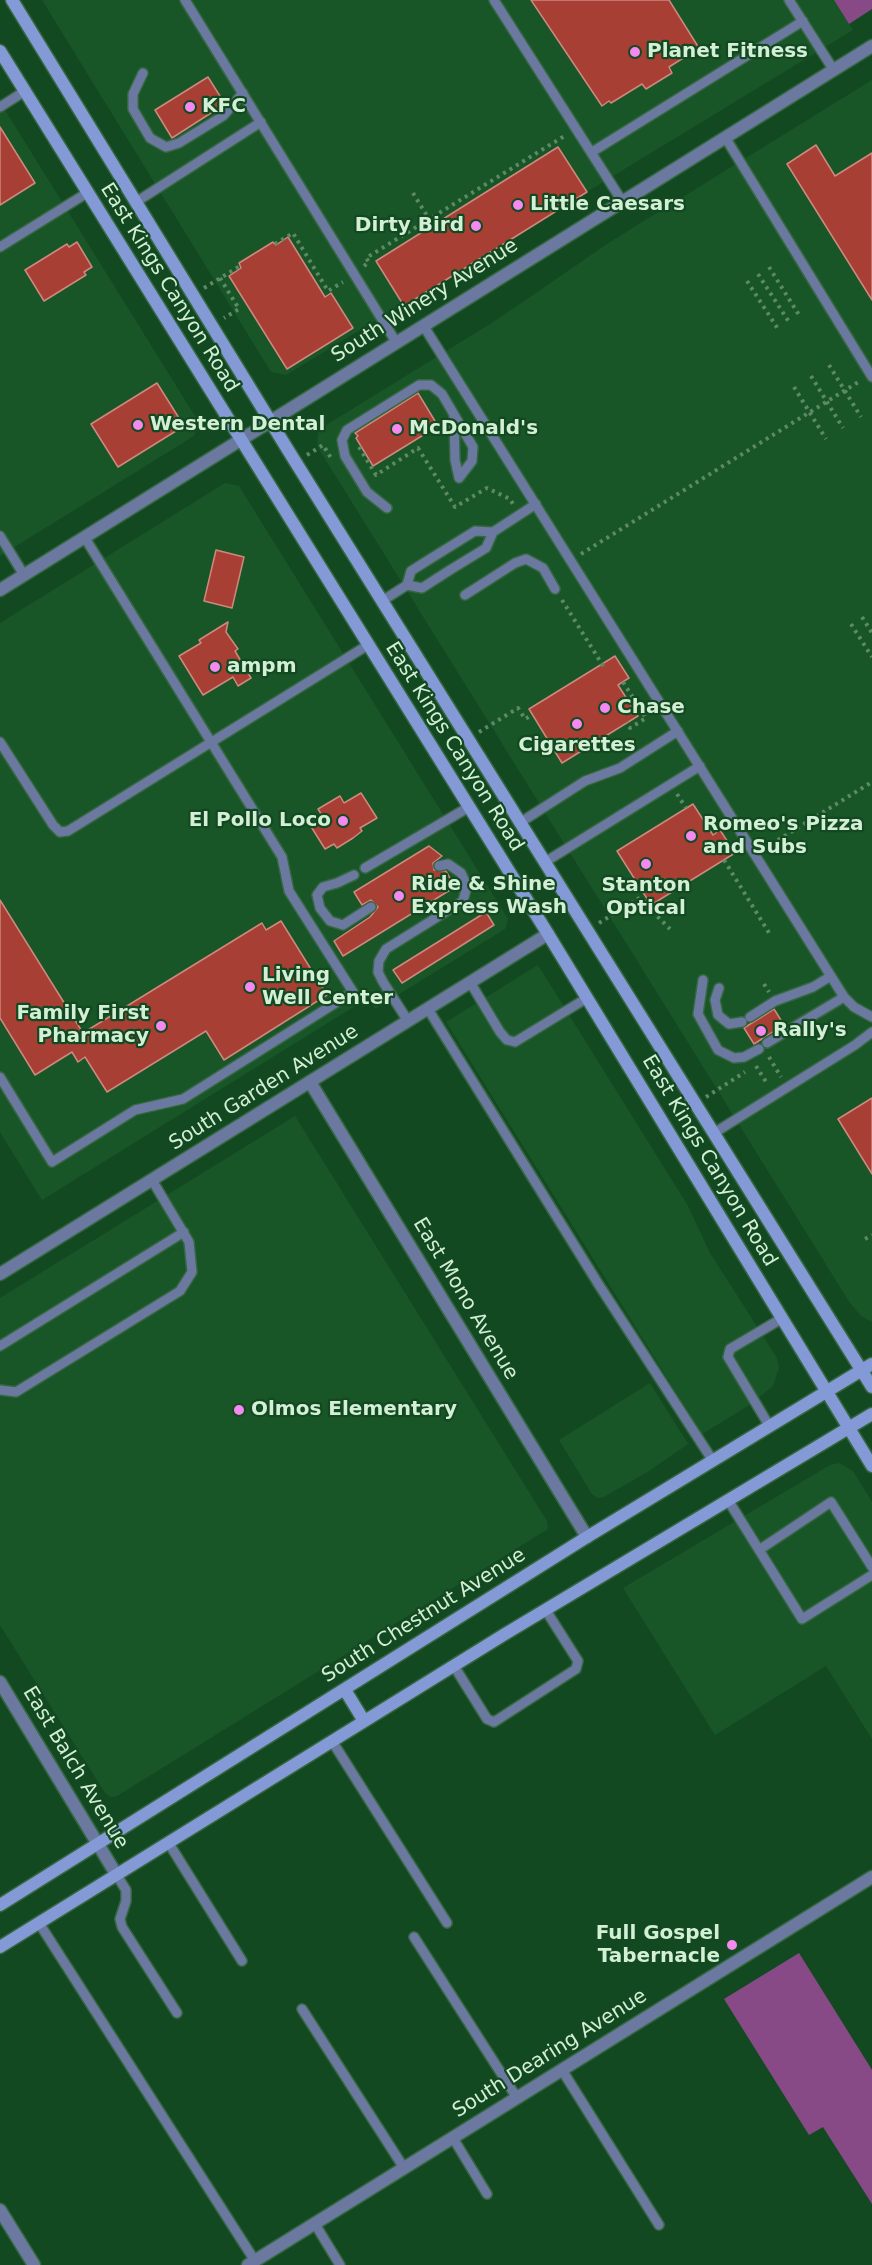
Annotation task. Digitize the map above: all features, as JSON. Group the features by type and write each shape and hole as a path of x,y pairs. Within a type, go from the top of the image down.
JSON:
{"main road":[{"name":"East Kings Canyon Road","path":"12,0 270,421 695,1103 867,1367 872,1387"},
{"name":"East Kings Canyon Road","path":"0,51 239,440 548,934 872,1466"},
{"name":"South Chestnut Avenue","path":"0,1905 587,1537 867,1367"},
{"path":"0,1947 545,1609 872,1414"},
{"path":"345,1690 364,1721"}],"street":[{"name":"South Winery Avenue","path":"0,590 872,46"},
{"name":"South Garden Avenue","path":"0,1274 548,934"},
{"name":"East Mono Avenue","path":"310,1082 587,1537"},
{"name":"East Balch Avenue","path":"0,1682 116,1874"},
{"name":"South Dearing Avenue","path":"252,2263 872,1877"},
{"path":"0,2210 34,2265"}],"lane":[{"path":"186,0 396,342"},
{"path":"494,0 622,201"},
{"path":"789,0 833,69"},
{"path":"592,152 803,21"},
{"path":"144,73 133,94 133,110 150,138 166,147 179,143 223,116 243,93"},
{"path":"0,107 25,92"},
{"path":"136,202 261,122"},
{"path":"725,137 871,376"},
{"path":"0,247 87,193"},
{"path":"423,325 844,997 854,1007 872,1017"},
{"path":"387,508 367,492 345,456 342,440 348,430 419,385 435,387 454,414 473,447 472,461 459,478 455,460 454,414"},
{"path":"407,585 422,588 486,548 493,532 536,504"},
{"path":"382,601 407,585 411,571 475,531 493,532"},
{"path":"0,536 24,575"},
{"path":"0,1077 52,1162 135,1110 183,1099 353,992 290,891 282,857 85,538"},
{"path":"465,595 515,563 526,559 543,568 555,589"},
{"path":"0,742 46,816 60,832 75,828 368,645"},
{"path":"520,822 585,781 620,768 678,731"},
{"path":"545,862 700,766"},
{"path":"365,868 469,807"},
{"path":"408,1021 378,972 379,961 386,949 463,901 466,894 465,879 455,867 448,864 439,866"},
{"path":"354,875 323,887 317,895 320,908 330,921 343,925 371,907"},
{"path":"719,988 715,1000 718,1015 729,1024 746,1019 775,1001 813,987 831,976"},
{"path":"703,980 698,1014 718,1050 734,1058 762,1050 844,997"},
{"path":"470,982 500,1032 507,1040 515,1042 587,998"},
{"path":"428,1009 599,1285 713,1461"},
{"path":"714,1133 855,1046 872,1032"},
{"path":"0,1390 16,1392 180,1291 192,1272 189,1242 152,1180"},
{"path":"0,1346 184,1232"},
{"path":"770,1427 728,1357 730,1349 781,1319"},
{"path":"728,1500 802,1619 872,1575"},
{"path":"759,1550 831,1502 872,1567"},
{"path":"454,1666 487,1719 494,1722 576,1669 578,1661 545,1609"},
{"path":"332,1741 447,1923"},
{"path":"168,1842 242,1961"},
{"path":"116,1874 126,1890 126,1901 120,1919 122,1927 177,2013"},
{"path":"39,1923 252,2263"},
{"path":"414,1936 517,2098"},
{"path":"302,2008 404,2168"},
{"path":"562,2070 659,2225"},
{"path":"453,2138 487,2194"},
{"path":"315,2224 340,2265"}],"path":[{"path":"369,262 366,258 577,128"},
{"path":"412,193 429,219"},
{"path":"275,244 293,233 328,291"},
{"path":"212,326 239,309 220,278 240,266"},
{"path":"769,267 800,315"},
{"path":"758,274 789,322"},
{"path":"747,281 777,329"},
{"path":"829,365 861,417"},
{"path":"811,376 843,428"},
{"path":"567,555 582,554 871,376"},
{"path":"794,387 826,439"},
{"path":"296,462 323,445 334,462 359,447 376,475 418,448 455,507 487,486 510,499 520,514"},
{"path":"555,589 605,669"},
{"path":"862,617 872,633"},
{"path":"851,624 872,657"},
{"path":"623,682 646,718 630,728 627,722"},
{"path":"468,739 518,708 525,719 532,715"},
{"path":"749,845 766,848 872,782"},
{"path":"724,860 771,936"},
{"path":"588,930 641,897 670,929"},
{"path":"695,1103 756,1065 762,1050"},
{"path":"762,1050 787,1087"},
{"path":"756,1065 775,1095"},
{"path":"865,1239 872,1234"}],"shaded area":[{"path":"42,0 834,0 853,30 286,375 271,372"},
{"path":"834,0 872,0 872,9 849,24"},
{"path":"872,80 872,1322 861,1316 850,1303 317,446 318,433 328,424 498,319 610,242"},
{"path":"0,102 198,421 194,436 0,556"},
{"path":"225,483 239,486 508,919 505,929 375,1009 368,998 42,1200 0,1132 0,623"},
{"path":"538,965 688,1206 710,1253 777,1358 779,1368 773,1386 748,1406 702,1434 446,1022"},
{"name":"Olmos Elementary","path":"295,1116 547,1521 548,1529 117,1796 110,1797 105,1793 0,1625 0,1298"},
{"path":"650,1383 688,1444 649,1471 604,1497 598,1498 592,1494 559,1440"},
{"path":"839,1463 853,1471 872,1502 872,1739 826,1666 715,1735 623,1588 830,1465"},
{"path":"799,1953 872,2070 872,2204 823,2127 809,2135 724,1999"}],"building":[{"name":"Planet Fitness","path":"531,0 669,0 699,48 669,67 672,73 646,89 642,84 602,106"},
{"name":"KFC","path":"208,77 225,104 172,138 155,110"},
{"path":"0,127 35,183 0,205"},
{"path":"816,145 835,176 872,153 872,300 787,164"},
{"path":"558,147 587,192 404,306 376,261"},
{"path":"288,237 325,297 331,293 353,328 287,369 229,276 241,268 239,263 273,242 276,245"},
{"path":"77,242 92,267 84,272 86,275 44,301 25,270 67,244 69,247"},
{"name":"Western Dental","path":"157,383 184,426 118,467 91,424"},
{"name":"McDonald's","path":"418,393 438,426 373,466 355,433"},
{"path":"216,550 244,557 232,608 204,601"},
{"name":"ampm","path":"228,622 226,632 238,649 235,651 251,678 238,686 233,677 203,695 179,656 201,643 199,640"},
{"path":"615,656 629,678 618,685 638,716 562,763 529,709"},
{"name":"El Pollo Loco","path":"361,793 377,818 360,828 362,831 337,848 334,844 325,849 310,825 323,817 318,809 340,796 344,803"},
{"path":"693,804 713,835 720,830 735,853 651,905 617,851"},
{"name":"Ride & Shine Express Wash","path":"429,846 442,856 433,863 434,870 446,871 455,887 343,956 334,941 370,917 378,907 371,900 362,905 354,892"},
{"path":"0,900 83,1033 262,923 266,930 281,921 327,995 224,1060 206,1031 107,1092 85,1057 78,1062 72,1052 35,1075 0,1018"},
{"path":"486,912 494,925 402,983 393,970"},
{"name":"Rally's","path":"774,1009 784,1025 754,1044 744,1028"},
{"path":"872,1098 872,1174 838,1119"}],"place":[{"name":"Planet Fitness","path":"635,52"},
{"name":"KFC","path":"190,107"},
{"name":"Little Caesars","path":"518,205"},
{"name":"Dirty Bird","path":"476,226"},
{"name":"Western Dental","path":"138,425"},
{"name":"McDonald's","path":"397,429"},
{"name":"ampm","path":"215,667"},
{"name":"Chase","path":"605,708"},
{"name":"Cigarettes","path":"577,724"},
{"name":"El Pollo Loco","path":"343,821"},
{"name":"Romeo's Pizza and Subs","path":"691,836"},
{"name":"Stanton Optical","path":"646,864"},
{"name":"Ride & Shine Express Wash","path":"399,896"},
{"name":"Living Well Center","path":"250,987"},
{"name":"Family First Pharmacy","path":"161,1026"},
{"name":"Rally's","path":"761,1031"},
{"name":"Olmos Elementary","path":"239,1410"},
{"name":"Full Gospel Tabernacle","path":"732,1945"}]}
